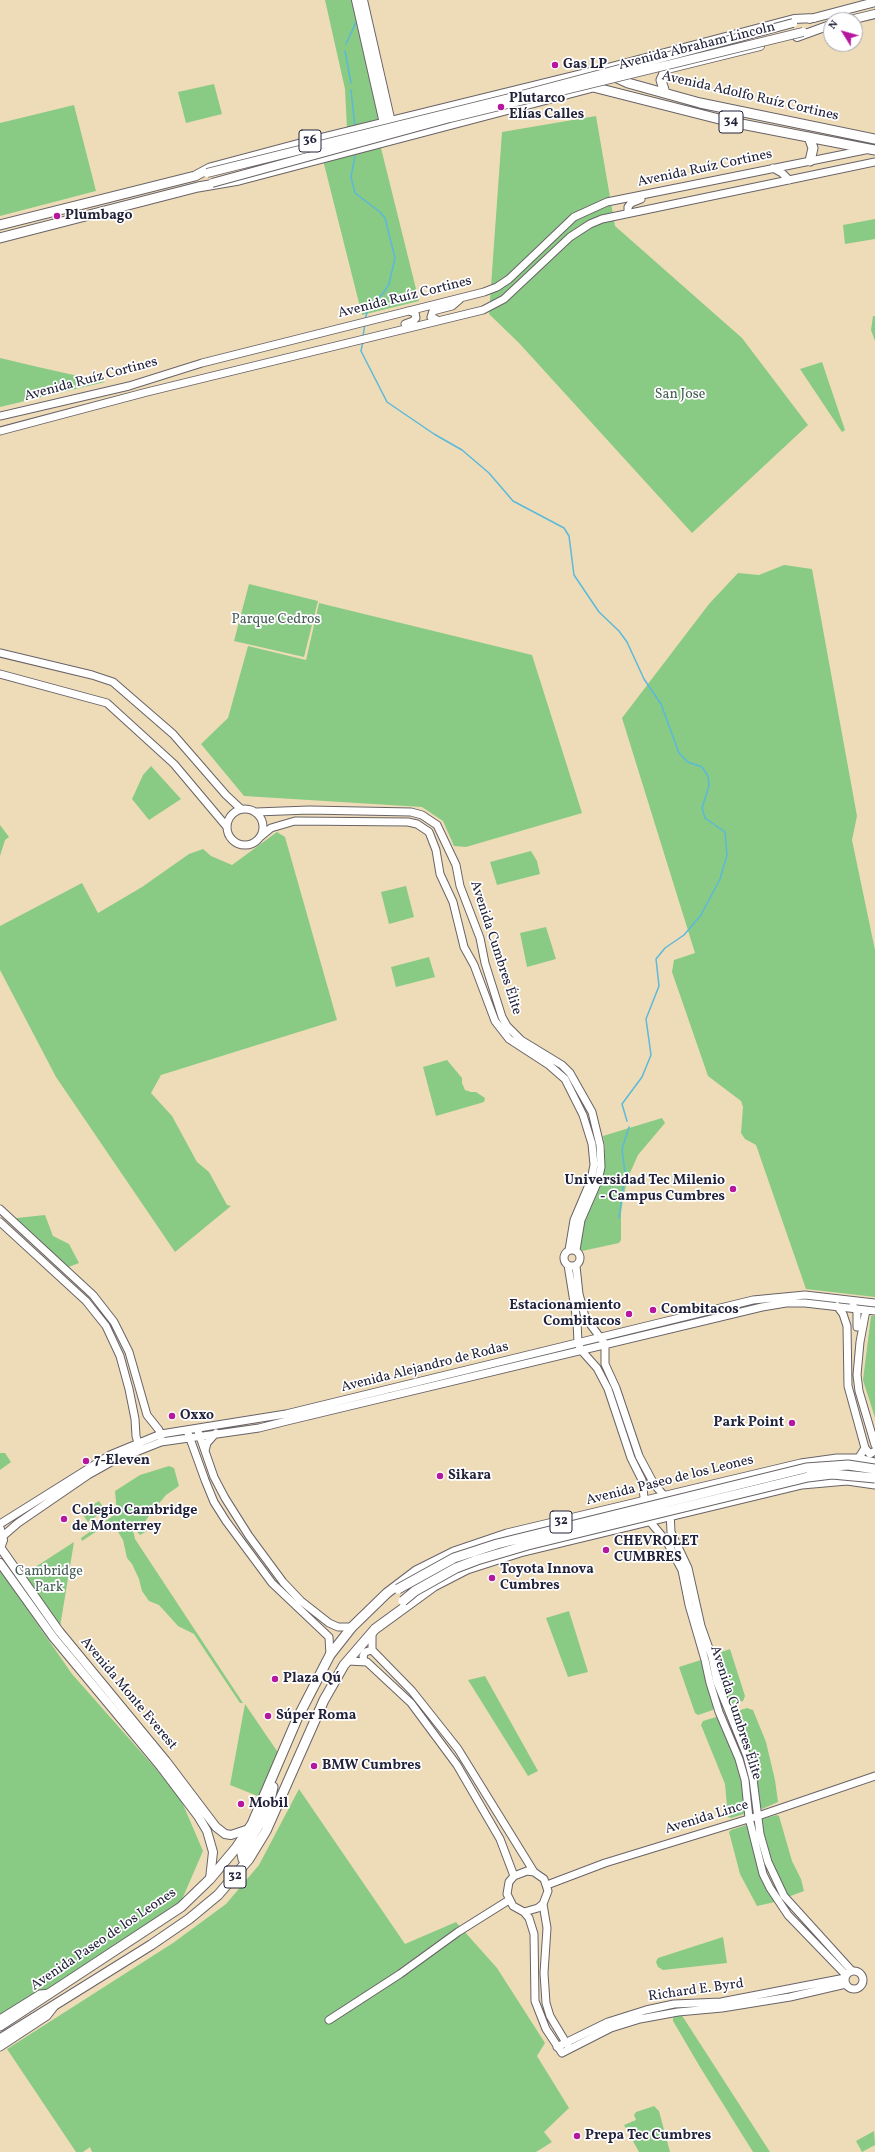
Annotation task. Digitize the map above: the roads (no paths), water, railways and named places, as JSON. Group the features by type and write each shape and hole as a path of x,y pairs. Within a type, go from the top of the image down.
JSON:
{"main road":[{"path":"356,0 392,140"},
{"path":"363,0 388,123"},
{"name":"36","path":"0,225 522,95 875,2"},
{"path":"863,17 875,14"},
{"name":"Avenida Abraham Lincoln","path":"195,176 210,168 236,161 603,70 794,19 814,18"},
{"name":"Avenida Abraham Lincoln","path":"0,238 198,187 450,118 823,27"},
{"name":"Avenida Abraham Lincoln","path":"198,187 239,180 610,82 801,36 823,28"},
{"path":"649,57 646,64 654,72"},
{"path":"623,64 632,77 645,88"},
{"path":"664,93 661,80 666,69"},
{"path":"603,70 610,82 634,98"},
{"name":"34","path":"603,70 620,80"},
{"name":"Avenida Adolfo Ruíz Cortines","path":"620,80 700,103 875,139"},
{"name":"Avenida Adolfo Ruíz Cortines","path":"593,87 756,126 873,148"},
{"path":"756,126 760,121 786,125 804,124"},
{"path":"369,128 376,134 373,145"},
{"path":"809,137 813,148 810,161"},
{"name":"Avenida Paseo de los Leones","path":"0,2026 181,1907 210,1879 236,1848 249,1829 271,1782 297,1719 330,1655 352,1627 388,1592 416,1571 468,1546 507,1534 666,1496 820,1460 858,1459 875,1463"},
{"path":"388,1592 398,1589 454,1558 497,1544 806,1468 848,1465 875,1469"},
{"path":"384,1621 403,1601 416,1591 456,1568 488,1556 808,1477 832,1474 875,1478"},
{"name":"Avenida Paseo de los Leones","path":"0,2039 57,2002 151,1945 189,1919 218,1895 249,1859 266,1831 280,1803 324,1700 348,1661 384,1621 434,1586 467,1569 520,1552 670,1515 810,1483 847,1480 875,1484"},
{"path":"688,1492 684,1500 686,1508 689,1511"},
{"path":"627,1506 631,1509 633,1518 633,1522 628,1526"},
{"path":"0,1548 2,1533"},
{"name":"Avenida Monte Everest","path":"0,1548 100,1689"},
{"name":"Avenida Monte Everest","path":"0,1563 53,1637 100,1689 212,1822 220,1830 231,1835 249,1829"},
{"path":"249,1859 243,1859 242,1854 260,1823 270,1800 273,1788 271,1782"},
{"name":"Avenida Monte Everest","path":"180,1785 207,1831 213,1852 210,1879"}],"street":[{"name":"Avenida Ruíz Cortines","path":"0,416 129,386 202,363 497,287 509,279 574,217 590,208 607,202 873,148"},
{"path":"772,168 782,173 789,180 875,162"},
{"name":"Avenida Ruíz Cortines","path":"0,431 477,311 504,299 579,230 602,219 789,180"},
{"path":"628,213 628,207 635,201 683,190 693,185"},
{"path":"437,320 431,317 433,311 452,306 462,297"},
{"path":"373,336 386,328 413,321 416,318 415,313 406,311"},
{"path":"0,653 92,675 118,685 173,734 226,795 242,809"},
{"path":"0,674 107,703 174,764 227,827 229,836 238,844 250,844 271,828 295,821 408,822 417,824 429,832 437,825 422,815 411,812 309,810 256,812 249,809 242,809 231,815 227,827"},
{"path":"256,812 263,824 260,837"},
{"name":"Avenida Cumbres Élite","path":"437,825 453,860 464,900 477,932 502,1017 521,1040 562,1065 570,1073 592,1112 600,1145 601,1167 598,1181 581,1220 572,1250"},
{"name":"Avenida Cumbres Élite","path":"429,832 439,861 440,874 450,890 464,947 488,1000 495,1021 509,1039 549,1065 565,1079 577,1100 590,1136 594,1154 594,1165 591,1180 574,1220 572,1250"},
{"path":"439,861 446,859 453,860"},
{"path":"444,880 453,880 458,875"},
{"path":"462,935 470,931 477,932"},
{"path":"468,953 476,953 482,949"},
{"path":"488,1000 496,997"},
{"path":"0,1209 94,1295 114,1322 129,1352 147,1415 161,1434 161,1442"},
{"path":"0,1222 86,1301 106,1326 122,1363 135,1419 135,1431 139,1445"},
{"path":"648,1521 644,1502 642,1480 632,1458 608,1389 597,1368 580,1347 568,1265 564,1258 572,1250 580,1254 581,1259 576,1266 579,1294 585,1317 593,1330 601,1337 605,1344 606,1364 616,1388 639,1456 654,1484 666,1496"},
{"path":"568,1265 576,1266"},
{"name":"Avenida Alejandro de Rodas","path":"2,1533 88,1475 139,1445 199,1435 259,1428 580,1347 601,1337 742,1303 792,1295 848,1299 875,1303"},
{"path":"848,1299 855,1308 858,1316 857,1327 860,1342"},
{"path":"736,1312 741,1308 742,1303"},
{"name":"Avenida Alejandro de Rodas","path":"0,1524 85,1470 161,1434 197,1427 257,1420 286,1414 580,1347 605,1344 736,1312 786,1303 837,1306 875,1311"},
{"path":"837,1306 843,1314 848,1326 848,1374 854,1413 865,1448 870,1454 875,1451"},
{"path":"854,1413 858,1414 861,1412 858,1375 860,1342 866,1310"},
{"path":"848,1326 853,1322 857,1327"},
{"path":"860,1397 875,1445"},
{"path":"856,1420 862,1420 867,1428 870,1429"},
{"path":"197,1427 214,1477 235,1516 283,1582 301,1601 329,1623 338,1627 352,1627"},
{"path":"186,1429 214,1502 226,1521 272,1583 329,1637 330,1655"},
{"path":"205,1451 208,1443 216,1433"},
{"path":"175,1440 182,1441 193,1449"},
{"path":"858,1459 865,1448"},
{"name":"Avenida Cumbres Élite","path":"666,1496 670,1515 671,1532 688,1568 701,1626 712,1657 717,1682 747,1756 768,1862 784,1896 790,1904 852,1971"},
{"name":"Avenida Cumbres Élite","path":"648,1521 667,1542 682,1570 689,1605 710,1683 719,1712 739,1759 745,1780 749,1818 764,1874 770,1888 783,1908 845,1979"},
{"path":"373,1632 372,1650 422,1703 458,1749 534,1872 539,1875 547,1885 546,1898 543,1904 538,1908 524,1912 513,1906 509,1900 507,1888 514,1876 522,1872 534,1872"},
{"path":"364,1660 363,1656 365,1652 372,1650"},
{"path":"348,1661 364,1660 389,1680 411,1703 451,1756 466,1781 500,1839 514,1876"},
{"path":"466,1781 476,1776"},
{"name":"Avenida Lince","path":"547,1885 605,1863 758,1816 875,1776"},
{"path":"329,2020 509,1900"},
{"path":"543,1904 547,1928 544,1973 546,2003 550,2016 567,2045"},
{"path":"783,1908 790,1904"},
{"name":"Richard E. Byrd","path":"524,1912 529,1918 534,1934 535,2001 539,2015 559,2050 608,2022 646,2010 674,2004 721,2002 845,1979"},
{"path":"852,1971 861,1974 864,1980 862,1984 853,1989 845,1979 852,1971"},
{"name":"Richard E. Byrd","path":"567,2045 611,2028 640,2019 678,2012 730,2007 790,1997 845,1979"},
{"path":"0,2019 40,1994 51,1993"},
{"path":"0,2047 47,2016 57,2002"},
{"path":"674,2004 678,2012"}],"waterway":[{"path":"346,44 357,20"},
{"path":"345,51 351,83"},
{"path":"351,90 355,127"},
{"path":"355,156 351,177 355,193 380,212 385,218 395,258 389,284 368,310 365,319"},
{"path":"363,336 365,324"},
{"path":"363,341 361,351 387,402 434,434 462,450 489,473 513,501 564,528 569,536 574,575 599,612 619,631 627,642 644,679 661,704 679,753 688,762 702,767 708,776 709,786 702,808 705,818 725,832 727,855 720,879 701,915 684,935 665,948 656,959 659,986 646,1019 651,1055 642,1077 622,1104 627,1121"},
{"path":"619,1218 625,1173 622,1149 629,1127"}],"place":[{"name":"Gas LP","path":"555,65"},
{"name":"Plutarco Elías Calles","path":"501,107"},
{"name":"Plumbago","path":"57,216"},
{"name":"Universidad Tec Milenio - Campus Cumbres","path":"733,1189"},
{"name":"Combitacos","path":"653,1310"},
{"name":"Estacionamiento Combitacos","path":"629,1314"},
{"name":"Oxxo","path":"172,1416"},
{"name":"Park Point","path":"792,1423"},
{"name":"7-Eleven","path":"86,1461"},
{"name":"Sikara","path":"440,1476"},
{"name":"Colegio Cambridge de Monterrey","path":"64,1519"},
{"name":"CHEVROLET CUMBRES","path":"606,1550"},
{"name":"Toyota Innova Cumbres","path":"492,1578"},
{"name":"Plaza Qú","path":"275,1679"},
{"name":"Súper Roma","path":"268,1716"},
{"name":"BMW Cumbres","path":"314,1766"},
{"name":"Mobil","path":"241,1804"},
{"name":"Prepa Tec Cumbres","path":"577,2136"}],"park label":[{"name":"San Jose","path":"680,395"},
{"name":"Parque Cedros","path":"276,620"},
{"name":"Cambridge Park","path":"49,1580"}]}
